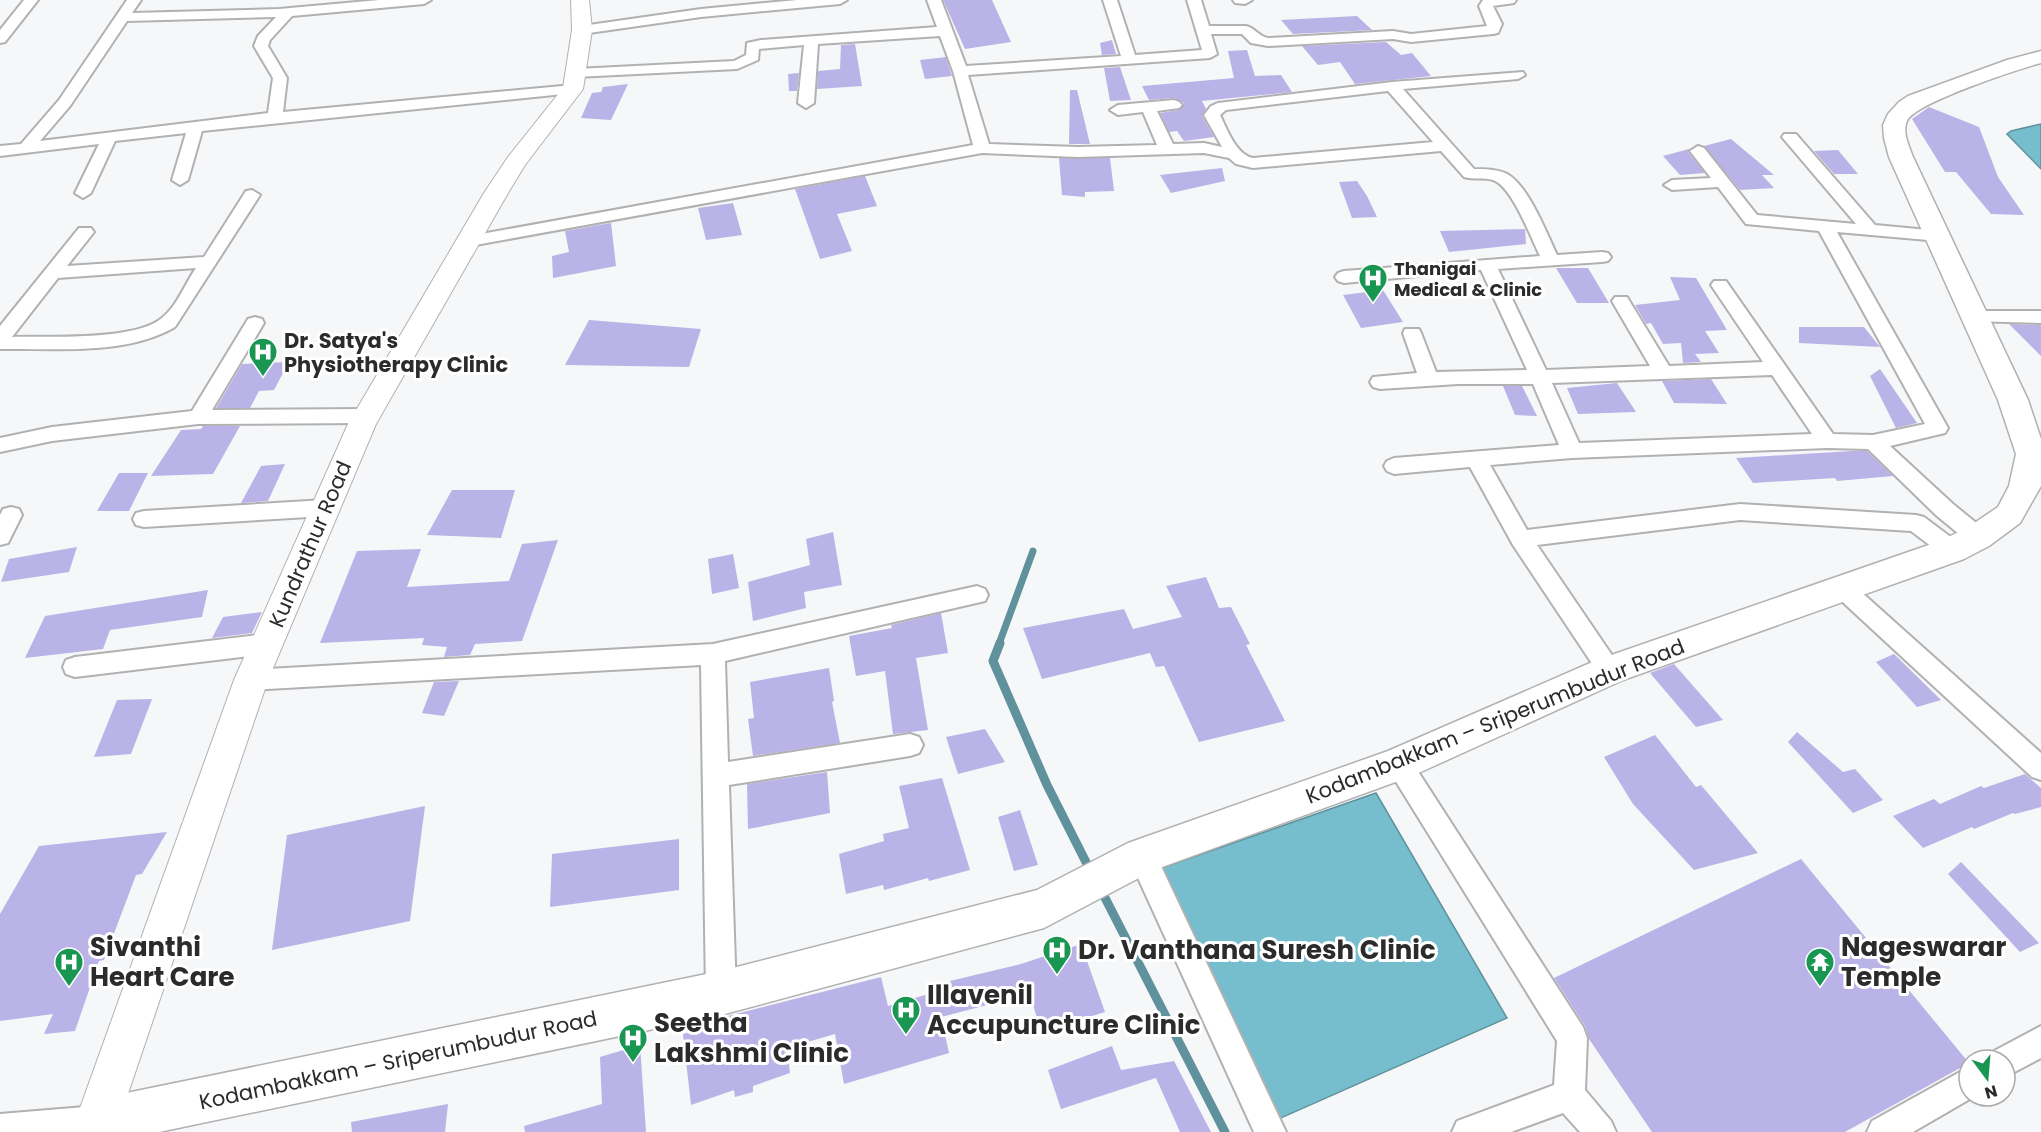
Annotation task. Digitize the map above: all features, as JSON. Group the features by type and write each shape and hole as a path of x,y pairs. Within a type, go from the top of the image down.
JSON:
{"main road":[{"name":"Kodambakkam – Sriperumbudur Road","path":"95,1127 721,993 1044,908 1142,856 1399,764 1610,670 1965,543 2009,515 2025,486 2031,454 2013,400 1901,157 1893,133 1894,121 1902,110 1916,101 2014,64 2041,57"}],"street":[{"path":"0,39 31,0"},
{"path":"25,149 64,103 134,0"},
{"path":"263,14 270,0"},
{"path":"122,17 283,13 362,3 424,0"},
{"path":"575,81 581,15 840,0"},
{"path":"934,0 960,71 982,148"},
{"path":"1110,0 1121,27 1130,61"},
{"path":"960,71 1210,54 1194,0"},
{"path":"1203,30 1246,30 1256,40 1268,42 1393,35 1411,38 1494,28 1486,9 1488,3 1509,0"},
{"path":"275,117 280,78 261,46 263,39 283,13"},
{"path":"0,152 575,81 737,65 753,57 752,46 945,32"},
{"path":"806,104 811,41"},
{"path":"1445,146 1263,163 1242,161 1234,154 1212,115 1216,109 1224,106 1392,86 1518,75"},
{"name":"Kundrathur Road","path":"95,1127 251,680 367,416 496,193 575,81"},
{"path":"1392,86 1470,174 1488,175 1505,180 1518,197 1552,262"},
{"path":"1118,110 1174,105"},
{"path":"1148,107 1167,149"},
{"path":"180,180 195,127"},
{"path":"1790,137 1870,230"},
{"path":"83,193 109,138"},
{"path":"470,241 982,148 1078,152 1204,148 1234,154"},
{"path":"1698,151 1752,220 1939,236"},
{"path":"1672,185 1722,182"},
{"path":"0,341 111,339 152,332 168,322 210,262 252,195"},
{"path":"1394,466 1572,452 1827,441 1873,442 1938,428 1826,228"},
{"path":"0,341 85,232"},
{"path":"1344,277 1602,257"},
{"path":"51,273 210,262"},
{"path":"1487,265 1540,377 1572,452"},
{"path":"1720,285 1827,441"},
{"path":"1621,302 1663,372"},
{"path":"1976,317 2041,317"},
{"path":"198,417 255,323"},
{"path":"1412,333 1429,380"},
{"path":"1380,382 1458,377 1540,377 1777,368"},
{"path":"0,445 52,434 198,417 367,416"},
{"path":"1873,442 1945,510 1965,543"},
{"path":"1476,460 1521,539 1610,670"},
{"path":"144,519 325,508"},
{"path":"1521,539 1740,512 1916,523 1965,543"},
{"path":"0,537 11,515"},
{"path":"1842,588 2041,769"},
{"path":"251,680 713,654 977,595"},
{"path":"75,667 266,644"},
{"path":"713,654 721,993"},
{"path":"716,776 910,745"},
{"path":"1399,764 1572,1038 1569,1095 1600,1132"},
{"path":"1142,856 1270,1132"},
{"path":"2017,1055 2041,1041"},
{"path":"1883,1132 1957,1090"},
{"path":"1468,1132 1569,1095"},
{"path":"0,1130 95,1127"}],"water":[{"path":"2041,124 2041,169 2007,134"},
{"path":"1376,793 1507,1018 1265,1125 1156,870"}],"building":[{"path":"943,0 992,0 1011,42 965,49"},
{"path":"1357,16 1372,30 1293,34 1281,20"},
{"path":"1112,40 1116,54 1102,55 1100,43"},
{"path":"1386,42 1401,55 1412,53 1431,76 1355,84 1340,62 1318,65 1302,46"},
{"path":"855,44 862,86 817,89 818,71 840,69 841,45"},
{"path":"1247,50 1255,76 1281,75 1292,92 1202,101 1206,109 1202,116 1214,137 1184,141 1177,131 1169,132 1160,113 1179,110 1184,103 1174,98 1149,100 1142,86 1234,78 1228,51"},
{"path":"946,57 952,76 925,79 920,60"},
{"path":"1120,67 1131,100 1110,101 1104,68"},
{"path":"799,73 797,91 789,91 788,74"},
{"path":"628,84 611,120 581,118 592,93 601,92 603,87"},
{"path":"1070,90 1077,90 1090,144 1069,144"},
{"path":"1929,107 1979,127 1998,177 2024,215 1991,214 1956,172 1945,172 1912,119"},
{"path":"1731,139 1774,175 1762,175 1774,188 1740,190 1704,146"},
{"path":"1689,149 1688,152 1705,173 1680,175 1663,156"},
{"path":"1838,150 1858,174 1834,174 1814,151"},
{"path":"1059,158 1110,158 1114,191 1085,192 1085,197 1062,195"},
{"path":"1222,168 1225,181 1171,193 1160,175"},
{"path":"865,176 877,206 837,214 852,251 820,259 795,189"},
{"path":"1357,181 1377,217 1352,218 1339,182"},
{"path":"733,203 742,235 706,240 698,208"},
{"path":"611,223 616,266 553,278 552,256 569,252 565,231"},
{"path":"1525,229 1526,244 1449,252 1440,231"},
{"path":"1556,268 1588,268 1609,303 1577,303"},
{"path":"1670,277 1696,278 1727,330 1705,331 1719,353 1695,354 1701,362 1683,363 1681,343 1663,344 1651,323 1646,324 1635,305 1680,300"},
{"path":"1383,290 1403,322 1361,328 1343,295"},
{"path":"589,320 701,329 689,367 565,365"},
{"path":"2009,324 2041,325 2041,356"},
{"path":"1799,327 1864,327 1880,347 1799,343"},
{"path":"289,362 274,390 259,391 250,408 216,408 242,364"},
{"path":"1880,369 1917,423 1896,428 1870,376"},
{"path":"1711,379 1727,404 1674,403 1662,381"},
{"path":"1617,383 1636,412 1578,414 1567,388"},
{"path":"1503,386 1522,386 1537,416 1515,415"},
{"path":"203,426 240,426 213,474 151,476 181,430 201,429"},
{"path":"1867,451 1893,476 1837,481 1835,478 1753,483 1736,458"},
{"path":"285,464 268,501 241,503 261,466"},
{"path":"119,473 148,473 129,511 97,511"},
{"path":"452,490 515,490 501,538 427,535"},
{"path":"833,532 842,585 804,592 806,608 753,621 748,582 810,565 806,539"},
{"path":"558,540 522,641 475,644 470,655 444,657 447,647 422,645 424,638 320,643 357,551 421,549 407,587 509,581 522,544"},
{"path":"77,547 69,572 1,582 9,559"},
{"path":"733,554 739,588 712,594 708,559"},
{"path":"1206,577 1219,608 1231,607 1250,644 1246,645 1285,721 1199,742 1164,666 1156,667 1150,653 1042,679 1023,628 1124,609 1133,629 1182,617 1166,586"},
{"path":"208,590 202,617 110,630 103,649 25,658 45,616"},
{"path":"262,612 252,633 212,638 223,617"},
{"path":"941,613 948,653 916,658 928,730 893,734 885,671 856,676 849,636 892,628 891,625"},
{"path":"1894,654 1941,700 1917,707 1876,662"},
{"path":"1674,664 1723,720 1696,727 1650,673"},
{"path":"829,668 834,701 832,702 840,743 753,756 748,719 754,718 750,682"},
{"path":"459,681 444,716 422,713 434,682"},
{"path":"152,699 131,754 94,757 117,700"},
{"path":"985,729 1005,762 958,774 946,737"},
{"path":"1797,732 1843,772 1855,769 1883,800 1853,813 1788,742"},
{"path":"1655,735 1696,787 1701,785 1758,853 1694,870 1633,804 1604,757"},
{"path":"827,772 830,813 748,829 747,784"},
{"path":"2025,774 2041,788 2041,807 2013,813 1974,829 1972,827 1923,848 1893,816 1934,799 1940,804 1981,786 1984,788"},
{"path":"942,778 970,870 884,890 883,885 846,894 839,854 884,841 883,834 909,828 899,786"},
{"path":"425,806 410,921 272,950 287,835"},
{"path":"1020,810 1038,865 1014,871 998,817"},
{"path":"167,832 142,874 136,875 104,960 99,961 75,1031 44,1034 53,1014 0,1021 0,914 39,846"},
{"path":"679,839 679,890 550,907 552,854"},
{"path":"1801,859 1957,1048 1957,1070 1845,1132 1652,1132 1589,1039 1585,1026 1554,978"},
{"path":"1961,862 2039,943 2020,952 1948,874"},
{"path":"1081,944 1105,1012 1041,1032 1030,994 941,1017 949,1053 844,1084 835,1034 787,1048 790,1073 753,1086 753,1092 735,1097 734,1090 691,1105 683,1034 724,1021 724,1017 881,977 888,1006 952,987 950,981 1021,964"},
{"path":"640,1045 646,1132 525,1132 524,1126 602,1104 600,1057"},
{"path":"1112,1046 1121,1070 1174,1061 1211,1132 1180,1132 1156,1078 1061,1109 1048,1070"},
{"path":"448,1104 445,1132 352,1132 351,1122"}],"waterway":[{"path":"999,644 1033,551"},
{"path":"1000,643 993,661 1047,785 1091,872"},
{"path":"1100,888 1225,1132"}],"place":[{"name":"Thanigai Medical & Clinic","path":"1373,304"},
{"name":"Dr. Satya's Physiotherapy Clinic","path":"263,378"},
{"name":"Dr. Vanthana Suresh Clinic","path":"1057,976"},
{"name":"Sivanthi Heart Care","path":"69,988"},
{"name":"Nageswarar Temple","path":"1820,988"},
{"name":"Illavenil Accupuncture Clinic","path":"906,1036"},
{"name":"Seetha Lakshmi Clinic","path":"633,1064"}]}
